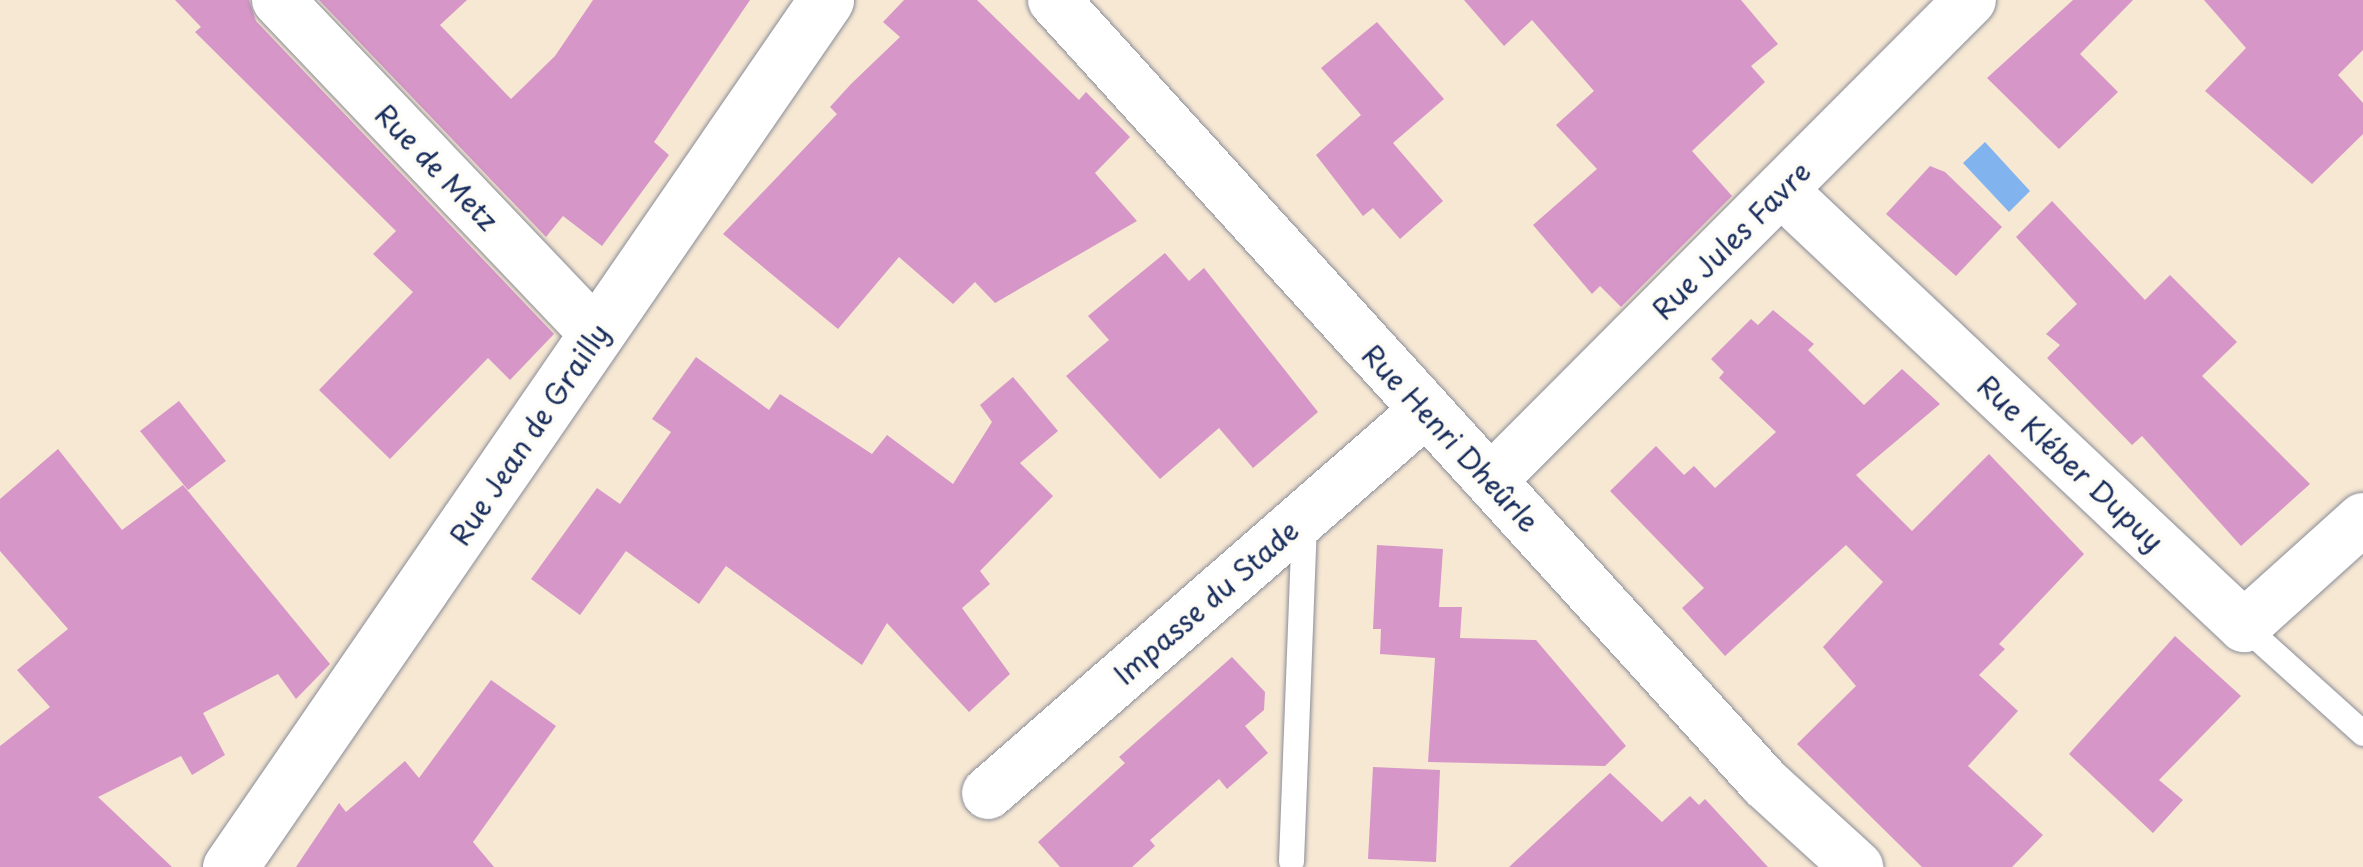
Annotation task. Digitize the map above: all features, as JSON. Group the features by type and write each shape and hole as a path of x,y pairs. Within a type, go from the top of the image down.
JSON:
{"street":[{"name":"Rue de Metz","path":"278,0 596,334"},
{"name":"Rue Jean de Grailly","path":"230,867 826,0"},
{"name":"Rue Henri Dheûrle","path":"1054,0 1424,412 1492,480 1766,782 1857,867"},
{"name":"Rue Jules Favre","path":"1492,480 1970,0"},
{"name":"Rue Kléber Dupuy","path":"1780,190 2244,626"},
{"name":"Impasse du Stade","path":"988,792 1424,412"},
{"path":"2244,626 2363,519"}],"lane":[{"path":"1290,861 1304,516"},
{"path":"2244,626 2363,733"}],"water":[{"path":"1985,142 2030,191 2009,212 1963,163"}],"building":[{"path":"175,0 249,0 256,21 554,334 510,380 488,358 390,459 319,390 413,292 373,254 396,231 195,32 201,27"},
{"path":"319,0 467,0 440,25 511,99 555,56 593,0 750,0 654,142 669,155 602,246 563,216 546,237"},
{"path":"904,0 977,0 1079,100 1086,92 1130,137 1095,173 1137,221 995,303 975,282 953,304 899,257 838,329 723,234 837,114 830,107 900,37 883,22"},
{"path":"1464,0 1741,0 1778,44 1751,66 1765,82 1692,151 1732,196 1621,307 1600,286 1592,294 1533,225 1597,169 1556,125 1594,91 1532,20 1504,46"},
{"path":"2073,0 2133,0 2080,54 2118,92 2059,149 1987,78"},
{"path":"2204,0 2363,0 2363,50 2338,75 2363,103 2363,134 2312,184 2205,91 2246,48"},
{"path":"1377,22 1444,99 1393,143 1443,201 1400,239 1373,208 1363,216 1316,155 1361,115 1321,68"},
{"path":"1930,166 1945,172 2002,227 1956,276 1886,214"},
{"path":"2052,201 2145,300 2170,275 2237,342 2202,376 2310,484 2241,546 2142,436 2132,445 2047,358 2060,345 2046,334 2077,304 2016,237"},
{"path":"1165,253 1189,281 1204,268 1318,412 1253,468 1219,428 1160,479 1066,376 1109,340 1088,316"},
{"path":"1773,310 1814,344 1808,350 1864,405 1902,369 1940,404 1856,475 1912,531 1989,454 2084,554 1999,644 2005,649 1979,675 2018,711 1968,766 2043,835 2012,867 1922,867 1797,744 1856,686 1823,647 1883,582 1846,545 1725,656 1682,608 1704,588 1610,491 1656,446 1684,475 1694,466 1715,488 1776,432 1719,378 1724,372 1711,359 1751,319 1758,325"},
{"path":"696,357 769,410 780,394 872,454 887,435 953,484 992,422 980,405 1013,377 1058,431 1020,463 1053,496 980,571 990,584 962,608 1010,674 969,712 887,623 862,665 726,566 699,604 626,551 580,615 531,579 597,488 620,504 671,432 652,419"},
{"path":"179,401 226,461 188,490 140,431"},
{"path":"58,449 122,530 183,485 330,664 296,699 278,674 203,713 225,755 192,775 181,756 98,797 172,867 0,867 0,746 50,707 17,670 68,629 0,551 0,499"},
{"path":"1377,545 1443,549 1439,607 1462,607 1460,638 1536,640 1626,746 1605,766 1428,762 1435,658 1380,654 1381,629 1373,629"},
{"path":"2175,636 2241,696 2159,780 2183,800 2153,833 2069,754"},
{"path":"1232,657 1265,692 1264,710 1245,726 1268,753 1227,789 1219,779 1150,840 1155,846 1132,867 1060,867 1038,842 1125,763 1119,757"},
{"path":"491,680 556,726 473,842 494,867 296,867 339,803 346,812 405,761 419,778"},
{"path":"1373,767 1440,770 1436,862 1368,859"},
{"path":"1610,773 1662,822 1690,796 1699,805 1705,799 1768,867 1509,867"}]}
